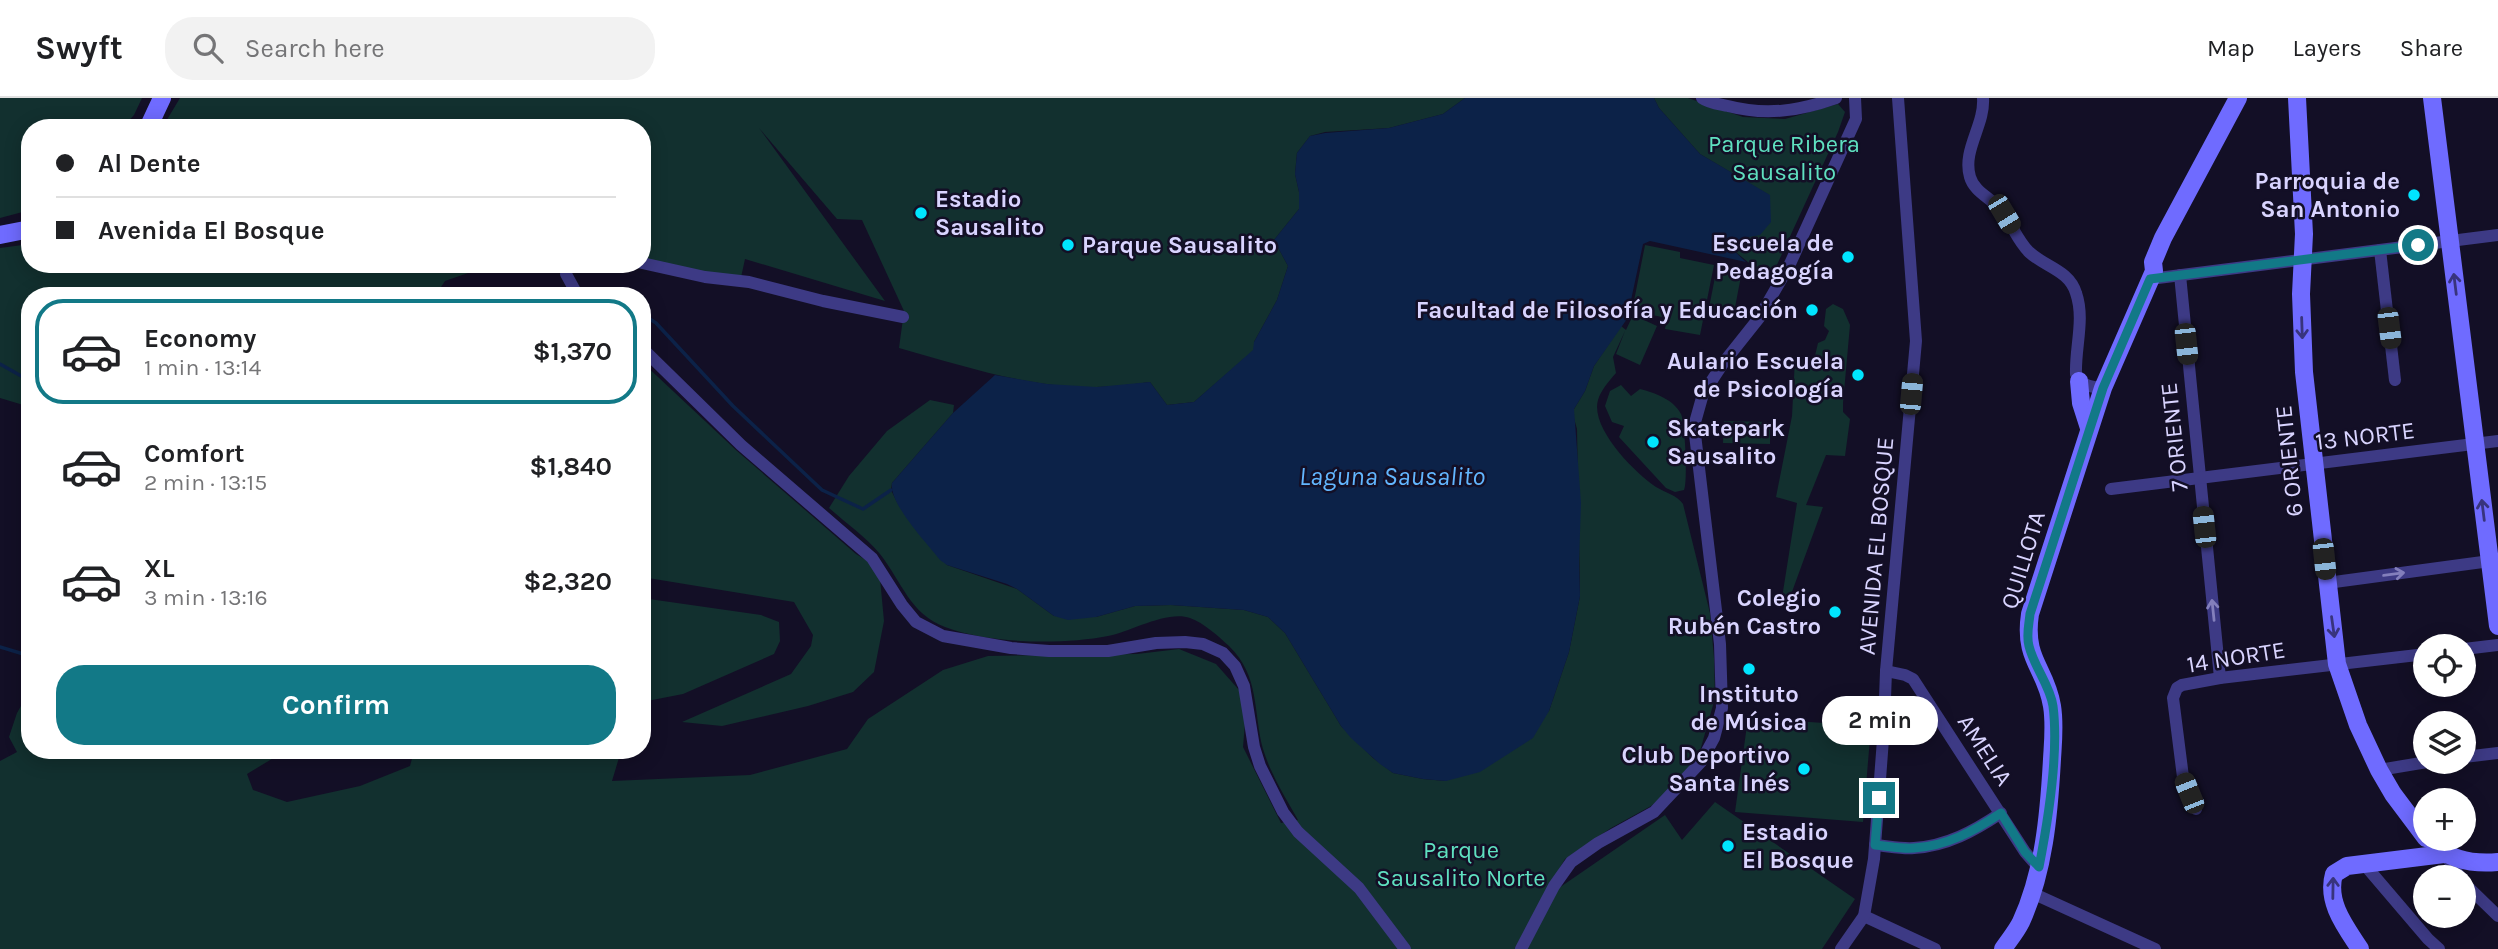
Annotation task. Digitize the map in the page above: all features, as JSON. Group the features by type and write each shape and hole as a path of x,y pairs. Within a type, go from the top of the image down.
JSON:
{"main road":[{"path":"152,119 162,98"},
{"name":"QUILLOTA","path":"2152,275 2153,262 2163,238 2238,98"},
{"name":"QUILLOTA","path":"2003,949 2020,925 2032,893 2039,867 2051,777 2054,718 2052,702 2029,648 2027,633 2030,614 2103,388 2152,275 2162,264 2250,98"},
{"name":"6 ORIENTE","path":"2297,98 2304,234 2304,372 2337,664 2358,725 2379,770 2413,821"},
{"path":"2432,98 2498,626"},
{"path":"0,235 21,231"},
{"path":"2079,381 2081,403 2089,428"},
{"name":"6 ORIENTE","path":"2441,851 2444,854"},
{"path":"2360,949 2333,901 2330,887 2334,874 2347,866 2444,854 2465,861 2498,863"}],"street":[{"path":"1702,98 1734,108 1778,112 1802,109 1836,98"},
{"path":"1521,949 1554,886 1571,862 1598,843 1654,812 1701,762 1714,737 1722,708 1720,643 1695,425 1703,394 1759,318 1789,266 1856,119 1855,98"},
{"name":"AVENIDA EL BOSQUE","path":"1841,949 1864,916 1875,845 1886,671 1916,341 1898,98"},
{"path":"1983,98 1983,109 1971,152 1970,177 1977,190 2004,214 2028,251 2059,271 2073,285 2080,315 2075,360 2079,381 2088,386 2103,388"},
{"path":"2152,275 2180,275 2498,235"},
{"path":"2380,250 2395,380"},
{"path":"651,265 705,277 749,282 822,301 903,317"},
{"name":"7 ORIENTE","path":"2180,275 2220,678"},
{"path":"651,357 741,445 872,558 916,622 943,636 991,645 1049,651 1108,651 1156,643 1185,642 1203,644 1223,653 1235,666 1244,686 1254,747 1260,766 1283,812 1298,832 1359,888 1405,949"},
{"name":"13 NORTE","path":"2111,489 2498,441"},
{"path":"2327,583 2490,561"},
{"path":"2476,648 2498,645"},
{"name":"14 NORTE","path":"2196,809 2183,777 2173,698 2179,686 2220,678 2413,655"},
{"name":"AMELIA","path":"1886,671 1913,679 2025,852 2039,867"},
{"path":"2476,756 2498,753"},
{"path":"2379,770 2413,764"},
{"path":"1875,845 1914,848 1946,842 1972,832 2001,813"},
{"path":"2444,854 2452,865"},
{"path":"2364,864 2439,949"},
{"path":"2032,893 2155,949"},
{"path":"2476,895 2498,916"},
{"path":"1864,916 1935,949"}],"green space":[{"path":"0,98 142,98 130,119 21,119 21,212 0,218"},
{"name":"Parque Sausalito","path":"180,98 1465,98 1443,114 1389,128 1325,132 1310,136 1297,153 1295,174 1299,209 1274,240 1288,266 1277,300 1254,342 1254,350 1194,402 1167,405 1150,382 1096,387 1046,384 996,375 899,348 904,311 862,220 837,219 759,128 885,301 745,259 740,282 651,261 651,119 167,119"},
{"name":"Parque Ribera Sausalito","path":"1654,98 1688,98 1743,117 1785,119 1838,104 1845,112 1770,280 1732,249 1769,195 1700,154 1659,108"},
{"path":"21,245 21,273 468,273 445,281 441,287 21,287 21,404 0,398 0,248"},
{"path":"1645,245 1680,252 1680,258 1714,265 1700,335 1665,329 1667,318 1632,311"},
{"path":"1716,272 1741,276 1733,318 1708,313"},
{"path":"1833,304 1843,309 1850,325 1843,403 1843,412 1850,419 1845,456 1826,455 1806,505 1823,507 1789,600 1782,598 1797,503 1776,497 1792,416 1795,359 1814,360 1818,343 1825,340 1829,331 1824,326 1826,309"},
{"name":"Parque Sausalito Norte","path":"1633,315 1657,326 1640,365 1616,354 1625,331 1613,357 1616,373 1601,393 1597,411 1607,436 1626,461 1656,487 1683,504 1710,613 1715,698 1700,751 1678,783 1651,806 1611,828 1565,859 1540,901 1665,815 1682,840 1715,802 1855,899 1822,949 0,949 0,761 17,752 9,737 21,706 21,759 272,759 247,774 253,790 287,802 360,786 410,766 412,759 619,759 612,781 750,775 847,749 868,719 943,670 988,656 1137,654 1179,649 1216,664 1247,699 1243,747 1281,823 1298,820 1266,759 1254,694 1246,669 1229,646 1206,626 1190,618 1171,617 1108,636 1048,642 1004,640 963,633 945,627 923,614 880,554 829,508 849,476 887,431 930,400 954,405 953,413 892,483 891,490 898,504 947,565 1017,589 1054,616 1096,617 1135,606 1171,605 1244,610 1268,617 1285,633 1341,726 1373,758 1393,773 1446,781 1549,711 1569,652 1580,596 1577,429 1574,409 1585,391 1594,366 1621,326 1626,330"},
{"path":"651,370 737,451 856,554 879,568 884,621 874,672 853,692 808,706 722,726 682,722 791,674 811,646 813,635 794,602 651,578"},
{"name":"Skatepark Sausalito","path":"1621,385 1631,396 1640,389 1663,397 1681,414 1686,452 1684,490 1675,492 1666,488 1619,437 1624,426 1612,422 1605,406 1610,391"},
{"path":"1724,421 1770,422 1770,444 1723,443"},
{"path":"651,599 761,615 779,622 780,641 774,654 683,694 651,700"},
{"name":"Club Deportivo Santa Inés","path":"1748,718 1871,726 1863,822 1735,812"}],"water":[{"name":"Laguna Sausalito","path":"1465,98 1654,98 1659,108 1700,154 1770,195 1771,222 1760,235 1743,238 1732,249 1746,262 1650,241 1643,244 1627,319 1594,366 1585,391 1574,409 1581,503 1580,596 1569,652 1549,711 1533,738 1480,772 1446,781 1393,773 1351,738 1341,726 1285,633 1268,617 1244,610 1171,605 1135,606 1096,617 1068,620 1054,616 1007,584 947,565 918,534 896,502 892,483 953,413 995,375 1047,384 1097,387 1150,382 1167,405 1194,402 1253,350 1254,342 1277,300 1288,266 1274,240 1299,209 1295,174 1297,153 1310,136 1389,128 1443,114"}],"waterway":[{"path":"651,320 733,406 822,490 863,509 891,490"},
{"path":"0,364 21,376"},
{"path":"0,647 21,653"}],"place":[{"name":"Parroquia de San Antonio","path":"2414,195"},
{"name":"Estadio Sausalito","path":"921,213"},
{"name":"Parque Sausalito","path":"1068,245"},
{"name":"Escuela de Pedagogía","path":"1848,257"},
{"name":"Facultad de Filosofía y Educación","path":"1812,310"},
{"name":"Aulario Escuela de Psicología","path":"1858,375"},
{"name":"Skatepark Sausalito","path":"1653,442"},
{"name":"Colegio Rubén Castro","path":"1835,612"},
{"name":"Instituto de Música","path":"1749,669"},
{"name":"Club Deportivo Santa Inés","path":"1804,769"},
{"name":"Estadio El Bosque","path":"1728,846"}],"route":[{"path":"1879,798 1875,845 1914,848 1946,842 1972,832 2001,813 2025,852 2039,867 2051,777 2054,718 2052,702 2029,648 2027,633 2030,614 2103,388 2150,279 2418,245"}]}
